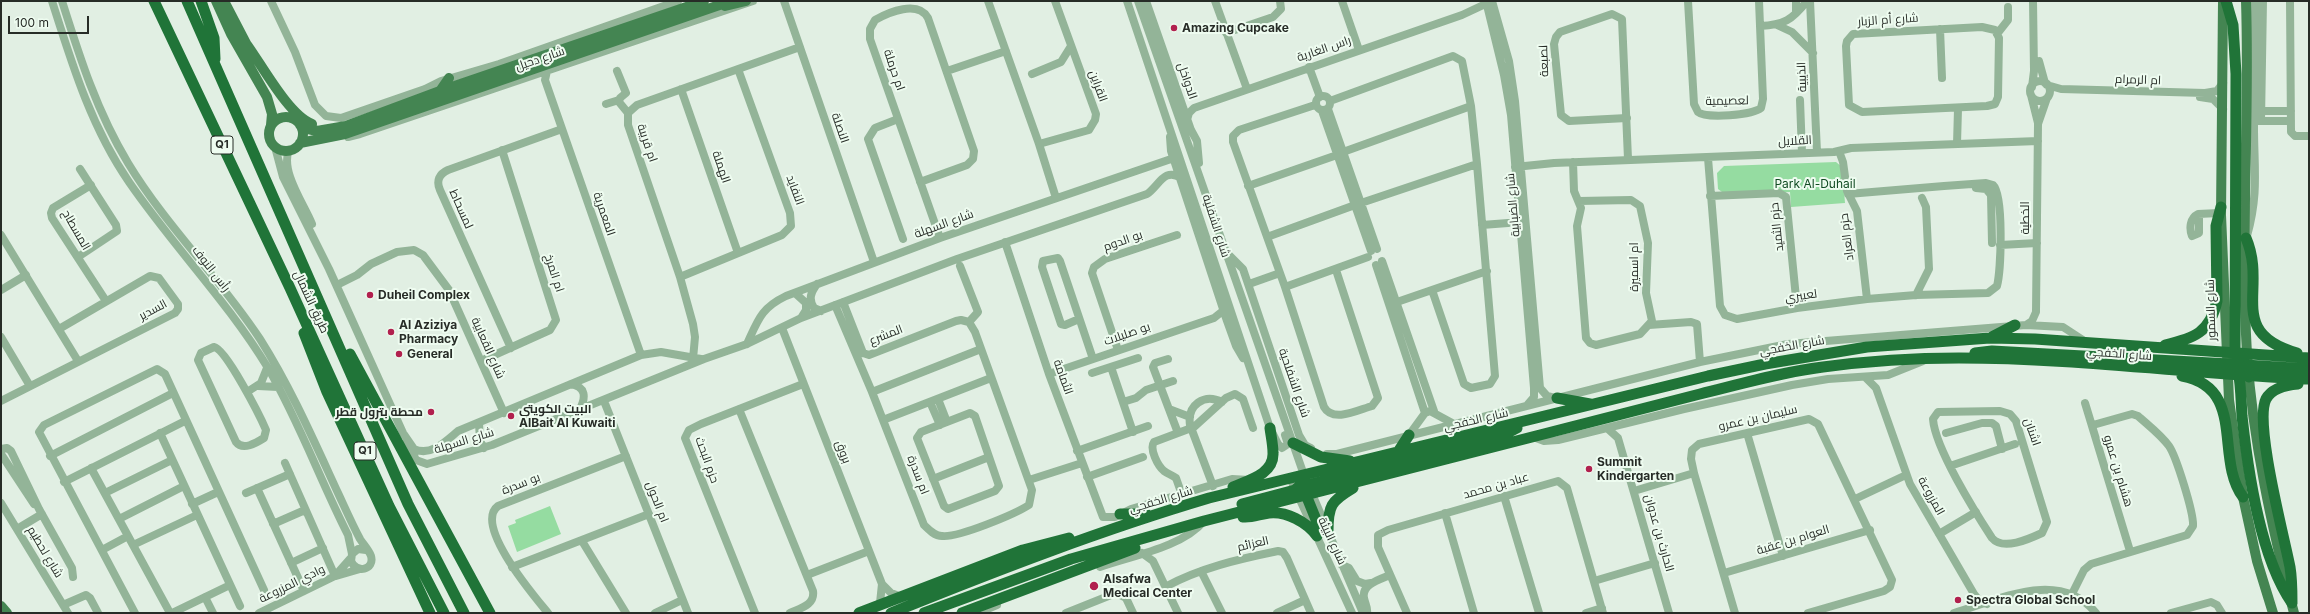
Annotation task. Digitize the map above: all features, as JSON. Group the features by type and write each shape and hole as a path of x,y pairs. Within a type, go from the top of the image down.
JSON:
{"highway":[{"name":"طريق الشمال","path":"154,1 290,288 389,506 444,613"},
{"name":"طريق الشمال","path":"187,1 408,504 464,613"},
{"path":"201,1 214,38 215,62"},
{"path":"2224,1 2233,25 2236,74 2237,365 2249,467 2261,527 2276,574 2293,608"},
{"path":"2155,348 2190,339 2205,329 2213,317 2217,301 2216,226 2220,210"},
{"path":"2246,238 2253,260 2256,326 2262,335 2271,343 2309,358"},
{"path":"290,288 305,338 327,392 404,553 430,613"},
{"path":"321,305 381,409 490,613"},
{"path":"1990,338 2015,326"},
{"name":"شارع الخفجي","path":"924,613 1071,559 1233,514 1303,489 1361,462 1715,374 1816,355 1914,342 1990,338 2086,342 2155,348 2309,379"},
{"path":"1959,358 1976,353 1992,351 2309,369"},
{"name":"شارع الخفجي","path":"891,613 1093,536 1209,498 1290,478 1303,489 1364,482 1767,378 1823,367 1959,358 2061,363 2237,365 2309,358"},
{"path":"2061,363 2073,369 2177,375 2203,382 2212,389 2220,402 2236,484 2243,497"},
{"path":"2293,608 2291,573 2268,462 2263,420 2264,409 2270,395 2281,387 2309,384"},
{"path":"1557,398 1593,404"},
{"path":"1071,559 1093,549 1178,521 1498,438 1529,421"},
{"path":"1209,498 1262,474 1270,465 1274,454 1270,428"},
{"path":"1398,452 1409,435"},
{"path":"1293,443 1321,457 1361,462"},
{"path":"1303,489 1319,527 1328,531 1330,510 1334,501 1364,482"},
{"path":"1233,514 1247,517 1268,513 1281,514 1305,524 1317,536"},
{"path":"1120,514 1157,514"},
{"path":"859,613 880,603 1023,550 1068,538 1093,536"},
{"path":"962,613 1133,549 1149,538"}],"main road":[{"path":"216,1 231,34 267,97 271,108 271,125 269,135 275,147 289,150 300,144 303,134 300,125 292,118 277,99 224,1"},
{"name":"شارع دحيل","path":"300,144 335,137 442,96 704,1"},
{"name":"شارع دحيل","path":"300,125 313,130 325,130 346,126 372,116 442,96 731,1"},
{"path":"696,13 746,1"},
{"name":"شارع السمور","path":"2224,1 2220,210 2237,365 2243,497 2257,561 2273,613"},
{"name":"شارع السمور","path":"2237,365 2246,238 2248,1"},
{"path":"245,42 290,107 307,122 330,125 372,116"},
{"path":"449,78 442,96 459,100"},
{"path":"271,125 278,118 292,118"},
{"path":"1,606 6,613"}],"street":[{"name":"رأس النوف","path":"52,1 82,92 114,158 129,183 223,304 267,368 278,387 348,536 351,556"},
{"name":"رأس النوف","path":"62,1 90,89 114,140 137,177 239,310 272,359 303,418 353,526 366,550"},
{"name":"شارع دحيل","path":"271,1 295,52 312,98 320,112 326,116 341,118 449,78 499,64 678,1"},
{"name":"شارع دحيل","path":"335,137 360,134 753,1"},
{"name":"النصلة","path":"784,1 874,262"},
{"path":"988,1 1039,144 1056,198"},
{"name":"القراين","path":"1039,144 1089,130 1095,120 1096,114 1055,1"},
{"name":"شارع الشفلية","path":"1121,1 1151,85 1159,93"},
{"name":"شارع الشفلية","path":"1127,1 1270,428 1278,444 1282,448 1287,446 1288,441 1277,411 1277,400"},
{"name":"شارع الشفلية","path":"1138,1 1199,170 1293,443 1303,489"},
{"name":"الدواخل","path":"1146,1 1187,120 1197,141 1199,170"},
{"path":"1215,1 1247,89"},
{"path":"1226,33 1273,17 1281,9 1280,1"},
{"path":"1342,1 1359,50"},
{"name":"لعصيمية","path":"1688,1 1694,104 1696,110 1702,115 1751,114 1761,108 1763,99 1758,1"},
{"path":"1796,1 1796,13"},
{"path":"1760,26 1777,25 1789,20 1809,1"},
{"name":"الذيبية","path":"1809,1 1813,53 1817,152"},
{"name":"الخطية","path":"2033,1 2034,71 2032,91 2038,124 2036,312"},
{"path":"2037,1 2038,61 2046,84 2050,89 2048,98 2038,101 2032,91 2038,82 2046,84"},
{"name":"شارع السمور","path":"2246,238 2255,203 2258,121 2248,1"},
{"path":"2263,1 2258,112 2291,112"},
{"path":"2290,1 2292,135 2309,136"},
{"name":"راس الغارية","path":"1194,108 1490,4"},
{"name":"شارع الضبابية","path":"1490,4 1509,61 1540,388 1547,396 1557,398"},
{"path":"1997,34 2008,20 2008,7"},
{"name":"ام حرملة","path":"940,238 870,39 870,29 875,20 911,8 923,11 928,18 947,71"},
{"name":"لصبعة","path":"1627,118 1569,121 1560,114 1554,44 1560,32 1609,15 1615,14 1620,17 1622,22 1627,118 1628,159"},
{"path":"1777,25 1792,32 1813,53"},
{"name":"شارع أم الزبار","path":"1986,27 1997,34 1999,42 1997,101 1991,106 1958,109 1862,112 1854,109 1848,101 1846,46 1849,37 1858,34 1986,27"},
{"path":"1940,29 1942,78"},
{"path":"1032,74 1061,62 1071,46"},
{"name":"ام قريبة","path":"693,359 695,333 680,277 628,125 628,113 637,104 800,47"},
{"path":"920,182 967,165 974,155 974,147 947,71 1006,51"},
{"path":"1336,270 1378,395 1376,403 1372,406 1337,415 1326,409 1285,287 1233,144 1235,134 1242,129 1324,106 1455,56 1462,63 1471,106 1496,376 1492,382 1471,388 1464,384 1432,290"},
{"path":"1309,67 1320,97 1326,96 1324,106 1358,204 1372,252 1370,263 1379,263"},
{"name":"النفايد","path":"680,277 786,233 792,221 738,69"},
{"path":"606,104 619,100 626,93 618,70"},
{"name":"المعمرية","path":"547,71 546,80 562,129 641,355"},
{"path":"538,74 546,80"},
{"name":"ام الرمرام","path":"2046,84 2061,89 2205,93 2217,91 2223,83"},
{"name":"الهملة","path":"681,89 738,253"},
{"name":"ام الرمرام","path":"2048,98 2061,92 2205,98 2216,101 2223,109"},
{"name":"الخطية","path":"2038,124 2048,98"},
{"path":"619,100 628,113"},
{"path":"1800,100 1802,153"},
{"path":"1182,104 1194,108 1189,113 1187,120"},
{"path":"1248,186 1471,106"},
{"path":"1957,144 1958,109"},
{"path":"1165,112 1172,155 1184,187 1202,224"},
{"path":"899,121 871,132 869,142 903,239"},
{"path":"2258,121 2291,121"},
{"name":"لمسحاط","path":"511,348 440,190 438,182 444,172 562,129"},
{"name":"القلايل","path":"1518,164 1628,159 1708,158 1839,151 1848,149 2038,140"},
{"path":"275,147 283,177 337,285 407,441"},
{"path":"289,150 287,162 288,172 329,269"},
{"name":"ام المرخ","path":"481,361 550,330 554,325 556,317 502,150"},
{"name":"حزم العراد","path":"1839,151 1848,194 1857,210 1867,300"},
{"name":"شارع السهلة","path":"747,344 762,312 771,303 874,262 940,238 1149,167 1172,155"},
{"name":"لعبيري","path":"1708,158 1720,306 1729,318 1737,319 1797,308 1916,295 1992,292 1998,282 2000,245 1999,196 1996,188 1986,183 1848,194"},
{"path":"1574,162 1573,187 1581,210 1577,226 1588,341 1596,345 1637,335 1649,325 1691,322 1697,324 1700,362"},
{"path":"1267,237 1358,204 1477,164"},
{"name":"شارع الضبابية","path":"1518,164 1534,388 1534,396 1528,404"},
{"path":"1149,167 1157,170 1161,178 1172,174 1181,178"},
{"path":"78,257 117,231 116,226 80,169"},
{"name":"شارع السهلة","path":"407,441 414,457 423,464 484,448 580,409 604,401 704,359 747,344 801,318 1005,242 1147,194 1157,186 1161,178"},
{"name":"المسطاح","path":"90,185 54,208 51,213 52,218 106,301"},
{"path":"1944,186 1954,189 1981,188 1988,191 1992,198 1992,243"},
{"name":"شارع الشفلية","path":"1184,187 1236,346 1250,367"},
{"path":"1916,295 1929,271 1926,257 1926,207 1922,198 1921,188"},
{"name":"حزم الثميد","path":"1710,196 1779,193 1786,197 1797,308"},
{"name":"ام اسميرة","path":"1579,201 1631,200 1640,206 1648,243 1646,293 1652,319 1649,325"},
{"path":"2199,214 2220,210"},
{"path":"1482,226 1508,223"},
{"path":"1,235 78,361"},
{"name":"بو الدوم","path":"1118,350 1092,273 1094,267 1105,259 1177,235"},
{"name":"الثمامة","path":"1005,242 1048,374 1103,517"},
{"path":"2000,245 2036,243"},
{"name":"شارع القعابية","path":"337,285 357,275 371,264 397,252 408,250 419,252 427,258 446,284 504,413"},
{"path":"1285,287 1336,270 1372,252 1383,253 1379,263 1425,413"},
{"name":"شارع الشفلية","path":"1227,253 1240,265 1260,315"},
{"path":"1079,319 1066,325 1061,324 1042,267 1043,261 1053,257 1058,258 1060,261 1093,359"},
{"path":"1379,263 1397,302 1434,411 1454,424"},
{"path":"960,266 978,312 969,322"},
{"path":"1397,302 1486,271"},
{"path":"1248,284 1280,273"},
{"path":"1,290 26,275"},
{"name":"السدير","path":"1,401 175,313 178,309 178,304 159,278 155,276 106,301 58,329"},
{"path":"818,284 811,292 810,300 814,308 821,311"},
{"path":"795,293 806,303 806,310 801,318"},
{"name":"المشرع","path":"843,302 860,355 869,355 956,321 961,320 969,322"},
{"name":"ام سدرة","path":"835,305 860,355 872,392 924,525 935,534 942,536 953,535 1016,513 1029,505 1032,490 981,349 969,322"},
{"name":"بو صليلات","path":"1048,374 1214,318 1224,310"},
{"path":"2026,325 2034,318 2036,312"},
{"path":"2036,312 2042,321 2048,325"},
{"path":"1257,341 1260,315"},
{"name":"شارع الشفلحية","path":"1260,315 1269,350 1299,435 1305,445 1316,451"},
{"path":"1214,318 1223,318 1227,321"},
{"name":"شارع الخفجي","path":"1316,451 1337,454 1528,404 1700,362 1810,341 2026,325 2048,325 2068,329 2086,342"},
{"name":"بروق","path":"782,328 882,584 880,603"},
{"path":"1,337 30,386"},
{"path":"212,347 219,348 247,392 266,433 262,440 243,447 236,442 200,363 198,358 200,353 212,347"},
{"path":"872,392 981,349"},
{"name":"شارع السهلة","path":"407,441 418,451 428,451 439,446 458,431 641,355 661,352 693,359 704,359"},
{"path":"1092,373 1138,358"},
{"path":"1168,359 1154,365 1178,433"},
{"name":"شارع الخفجي","path":"1536,438 1544,441 1552,441 1792,385 1828,380 1880,376 1928,359"},
{"path":"1111,367 1133,432"},
{"path":"258,386 267,368"},
{"path":"135,613 50,456 40,436 40,429 44,425 155,369 163,372 264,590"},
{"path":"1876,388 1880,376"},
{"path":"883,420 991,378"},
{"name":"المزروعة","path":"1866,378 1876,388 1906,475 1974,594 1979,600 1986,604"},
{"path":"1123,402 1136,398 1144,391 1172,381"},
{"path":"571,384 580,387 584,391 584,399 580,409"},
{"name":"حزم البحث","path":"755,613 685,441 686,434 691,428 803,384"},
{"path":"247,392 258,386 278,387"},
{"path":"50,456 173,393"},
{"path":"1182,494 1176,478 1165,472 1159,466 1152,446 1155,441 1192,428 1232,395 1240,396 1253,428"},
{"path":"1213,486 1192,428 1190,417 1193,407 1201,400 1211,398 1222,402"},
{"name":"ام الحول","path":"604,401 688,613"},
{"path":"934,401 944,423"},
{"path":"2085,403 2093,425"},
{"path":"1169,408 1190,417"},
{"path":"739,409 813,591 813,598 809,604 790,613"},
{"path":"1409,435 1425,413 1434,411"},
{"name":"اشنان","path":"2003,411 2014,417 2047,524 2042,533 2010,543 2000,544 1992,538 1950,466 1934,426 1934,414 1941,412 1979,412 2003,411"},
{"path":"1979,412 1982,423"},
{"path":"973,413 989,457 998,488 948,509 944,506 917,438 921,432 944,423 973,413"},
{"name":"هشام بن عمرو","path":"2072,594 2084,570 2091,564 2187,535 2193,528 2192,514 2172,451 2138,416 2127,414 2093,425 2130,551"},
{"name":"سليمان بن عمرو","path":"1735,613 1694,473 1690,454 1694,446 1805,419 1816,421 1870,530 1891,577 1890,587 1808,613"},
{"path":"64,482 185,420"},
{"path":"1946,433 1989,422 1994,425 2002,448"},
{"path":"479,423 480,441 484,448"},
{"path":"1607,428 1618,438 1623,424"},
{"path":"1077,451 1148,426"},
{"path":"160,433 240,606"},
{"path":"1747,433 1783,556"},
{"name":"الحارث بن عدوان","path":"1618,438 1669,613"},
{"path":"1950,466 2015,444"},
{"path":"1,450 8,448 11,451 41,514"},
{"path":"1,454 41,514 72,568 73,577"},
{"name":"بو سدرة","path":"548,613 512,567 492,523 495,509 626,456"},
{"path":"933,479 989,457"},
{"path":"1087,477 1143,457"},
{"path":"105,493 172,460"},
{"path":"285,463 335,576"},
{"path":"1028,480 1082,464"},
{"path":"91,468 171,613 230,585"},
{"path":"1634,491 1694,473"},
{"path":"246,493 290,474"},
{"path":"1855,499 1906,475"},
{"name":"شارع الخفجي","path":"1103,517 1108,518 1131,509 1213,486 1235,478 1249,480"},
{"name":"عباد بن محمد","path":"1407,613 1378,547 1378,536 1388,530 1553,482 1564,484 1603,611"},
{"path":"119,519 184,486"},
{"path":"257,488 304,591"},
{"name":"شارع البيئة","path":"1303,489 1317,536 1352,613"},
{"path":"192,504 218,492"},
{"path":"1504,496 1539,613"},
{"name":"شارع لحطيم","path":"1,503 65,609"},
{"path":"273,524 305,510"},
{"path":"1939,534 1976,512"},
{"path":"1445,513 1474,613"},
{"path":"18,531 41,514"},
{"path":"133,546 197,514"},
{"path":"512,567 648,514"},
{"name":"شارع الخفجي","path":"978,613 1044,587 1186,538 1204,522"},
{"name":"العوام بن عقبة","path":"1724,573 1870,530"},
{"name":"شارع البيئة","path":"1328,531 1363,613"},
{"path":"102,550 128,536"},
{"path":"582,541 626,613"},
{"path":"291,563 322,548"},
{"path":"1154,565 1154,554 1157,548"},
{"path":"358,549 366,550 371,556 371,562 367,568 360,569 353,566 351,556 358,549"},
{"path":"807,575 869,551"},
{"name":"العزائم","path":"1166,587 1184,577 1201,571 1242,558 1278,551 1283,552 1288,558 1311,613"},
{"path":"1142,552 1154,565 1178,613"},
{"name":"وادي المزروعة","path":"335,576 351,556"},
{"path":"1594,581 1655,563"},
{"path":"1342,564 1349,568 1357,582 1371,584"},
{"name":"وادي المزروعة","path":"267,611 335,576 360,569"},
{"path":"1201,571 1222,613"},
{"path":"1367,613 1364,593 1371,584 1390,574"},
{"path":"882,584 891,593 900,596"},
{"path":"1954,613 2034,589 2054,589 2072,594 2083,600 2096,613"},
{"path":"1066,613 1116,593 1126,598 1133,613"},
{"path":"65,609 84,595 88,596 98,613"},
{"path":"203,598 207,613"},
{"path":"203,598 212,613"},
{"path":"655,613 682,600"},
{"path":"1277,613 1305,600"},
{"path":"2171,613 2211,602 2217,605 2222,613"},
{"path":"1586,613 1603,611"}],"green space":[{"name":"Park Al-Duhail","path":"1836,162 1842,167 1845,203 1791,207 1790,192 1726,195 1718,189 1717,173 1724,166"},
{"path":"550,506 561,534 517,552 508,526 516,523 515,520"}],"place":[{"name":"Amazing Cupcake","path":"1174,28"},
{"name":"Duheil Complex","path":"370,295"},
{"name":"Al Aziziya Pharmacy","path":"391,332"},
{"name":"General","path":"399,354"},
{"name":"محطة بترول قطر","path":"431,412"},
{"name":"البيت الكويتي AlBait Al Kuwaiti","path":"511,416"},
{"name":"Summit Kindergarten","path":"1589,469"},
{"name":"Alsafwa Medical Center","path":"1094,586"},
{"name":"Spectra Global School","path":"1958,600"}]}
